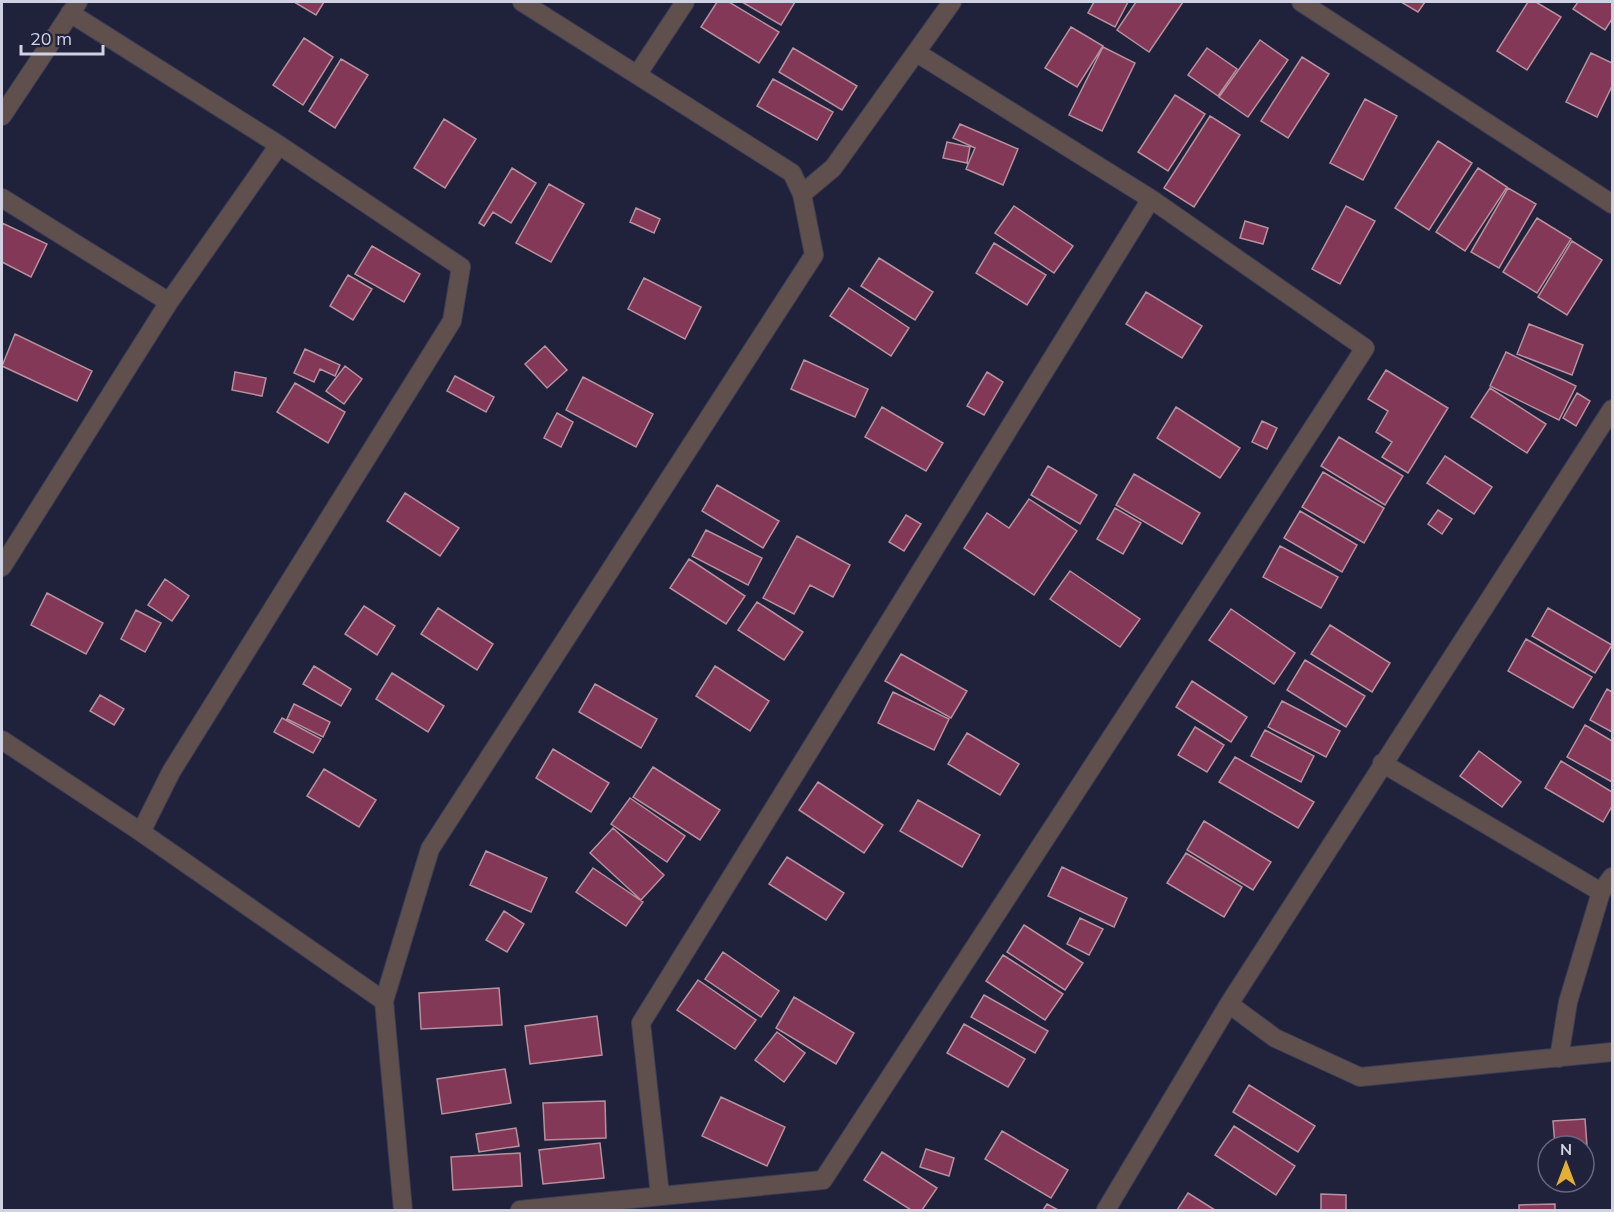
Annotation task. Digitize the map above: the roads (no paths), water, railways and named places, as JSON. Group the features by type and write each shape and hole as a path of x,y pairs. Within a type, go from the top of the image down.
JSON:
{"street":[{"path":"403,1210 384,1001 430,849 814,255 802,194 792,173 522,2"},
{"path":"637,75 685,2"},
{"path":"802,194 833,168 952,2"},
{"path":"1301,2 1612,204"},
{"path":"2,116 74,8 461,267 452,321 171,772 141,832"},
{"path":"520,1210 823,1180 1365,348 1151,200 917,53"},
{"path":"2,567 169,302 279,145"},
{"path":"2,198 169,302"},
{"path":"660,1195 641,1023 1151,200"},
{"path":"1106,1210 1229,1004 1612,409"},
{"path":"2,740 141,832 384,1001"},
{"path":"1383,763 1601,892"},
{"path":"1559,1058 1568,1002 1601,892 1612,877"},
{"path":"1229,1004 1275,1038 1360,1077 1612,1052"}]}
